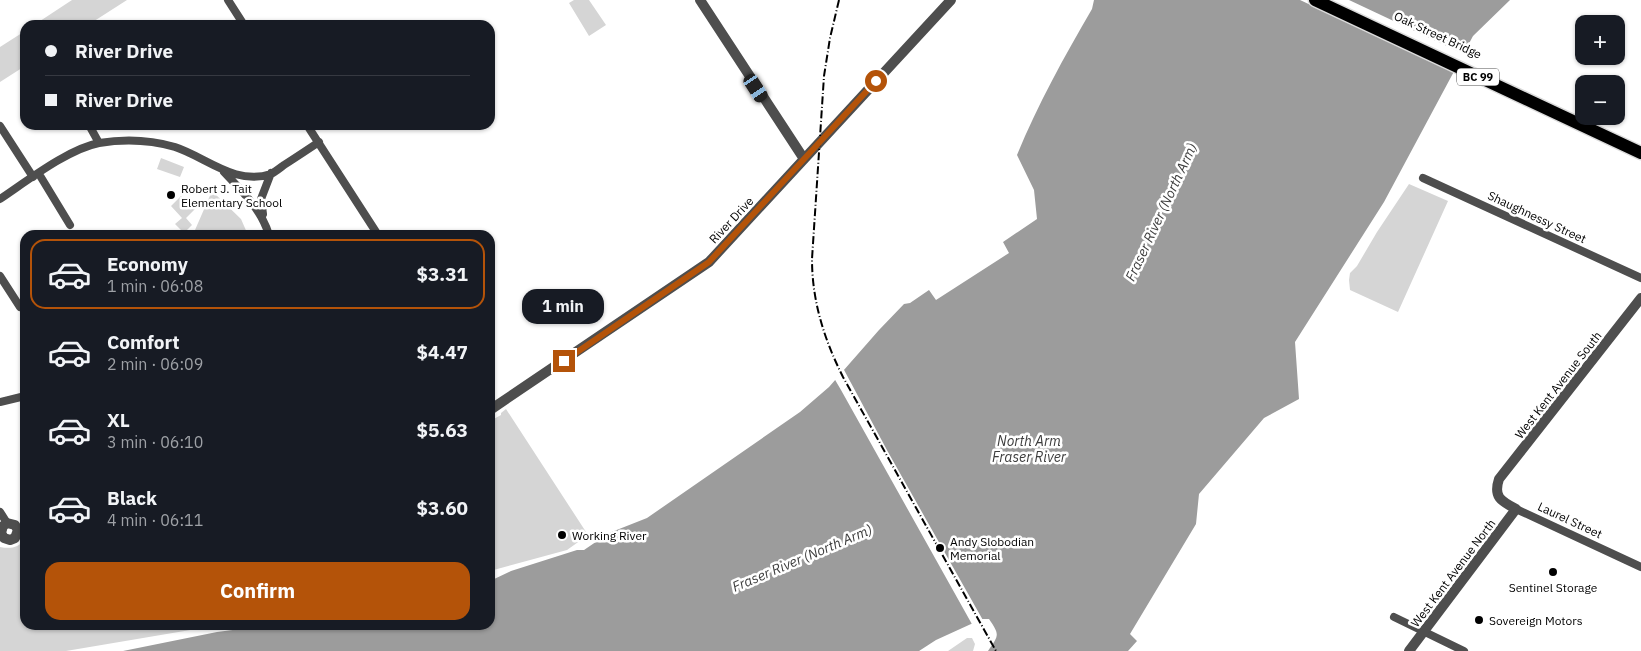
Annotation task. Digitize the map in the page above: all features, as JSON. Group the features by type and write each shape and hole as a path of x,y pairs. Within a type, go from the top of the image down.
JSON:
{"highway":[{"name":"Oak Street Bridge","path":"1314,0 1641,153"},
{"name":"Oak Street Bridge","path":"1332,0 1641,145"}],"street":[{"path":"228,0 241,20"},
{"path":"700,0 804,160"},
{"name":"River Drive","path":"495,407 703,267 951,0"},
{"path":"0,126 70,225"},
{"path":"92,130 99,143"},
{"path":"310,130 375,230"},
{"path":"0,198 81,148 99,143 119,141 158,143 189,152 224,172 256,206 265,222"},
{"path":"224,172 242,176 271,174 318,142"},
{"path":"267,230 261,198 271,174"},
{"name":"Shaughnessy Street","path":"1423,178 1641,278"},
{"path":"0,276 20,307"},
{"name":"West Kent Avenue South","path":"1496,488 1499,479 1641,298"},
{"path":"0,402 20,397"},
{"name":"Laurel Street","path":"1496,488 1500,499 1516,509 1641,567"},
{"name":"West Kent Avenue North","path":"1409,651 1516,509"},
{"path":"0,512 7,523 20,528"},
{"path":"7,523 2,526 1,533 4,538 10,540 15,538 20,530"},
{"path":"1394,617 1464,651"}],"shaded area":[{"path":"72,0 127,0 96,20 42,20"},
{"path":"574,0 589,0 606,25 589,36 569,3"},
{"path":"20,34 20,69 0,82 0,47"},
{"path":"161,158 184,167 180,177 157,169"},
{"path":"1409,184 1448,201 1398,312 1350,290 1349,280 1350,273 1357,266"},
{"path":"212,191 241,219 246,230 195,230"},
{"path":"181,196 195,209 186,218 192,225 187,230 181,230 175,224 182,218 171,206"},
{"path":"506,409 588,535 567,550 495,570 495,418 501,415"},
{"path":"20,544 20,630 190,630 66,651 0,651 0,547 14,547"},
{"path":"967,638 972,638 975,644 973,651 948,651"}],"water":[{"name":"North Arm Fraser River","path":"1094,0 1510,0 1473,36 1384,202 1295,342 1299,399 1264,418 1199,494 1196,524 1130,634 1137,641 1128,651 988,651 997,635 989,619 982,619 936,640 919,651 123,651 232,630 495,630 495,579 511,571 577,550 584,550 609,533 647,518 800,412 829,387 904,304 910,303 929,290 936,300 1009,253 1003,242 1037,219 1034,190 1017,155 1052,81 1092,9"}],"pier":[{"path":"1300,0 1349,0 1466,55 1456,73"},
{"path":"843,368 984,622 973,626 834,378"}],"railway":[{"path":"839,0 824,76 812,259 814,290 820,320 843,377 996,651"}],"place":[{"name":"Robert J. Tait Elementary School","path":"171,195"},
{"name":"Working River","path":"562,535"},
{"name":"Andy Slobodian Memorial","path":"940,548"},
{"name":"Sentinel Storage","path":"1553,572"},
{"name":"Sovereign Motors","path":"1479,620"}],"route":[{"path":"564,361 709,262 876,81"}],"water label":[{"name":"Fraser River (North Arm)","path":"1161,212"},
{"name":"Fraser River (North Arm)","path":"802,558"}]}
